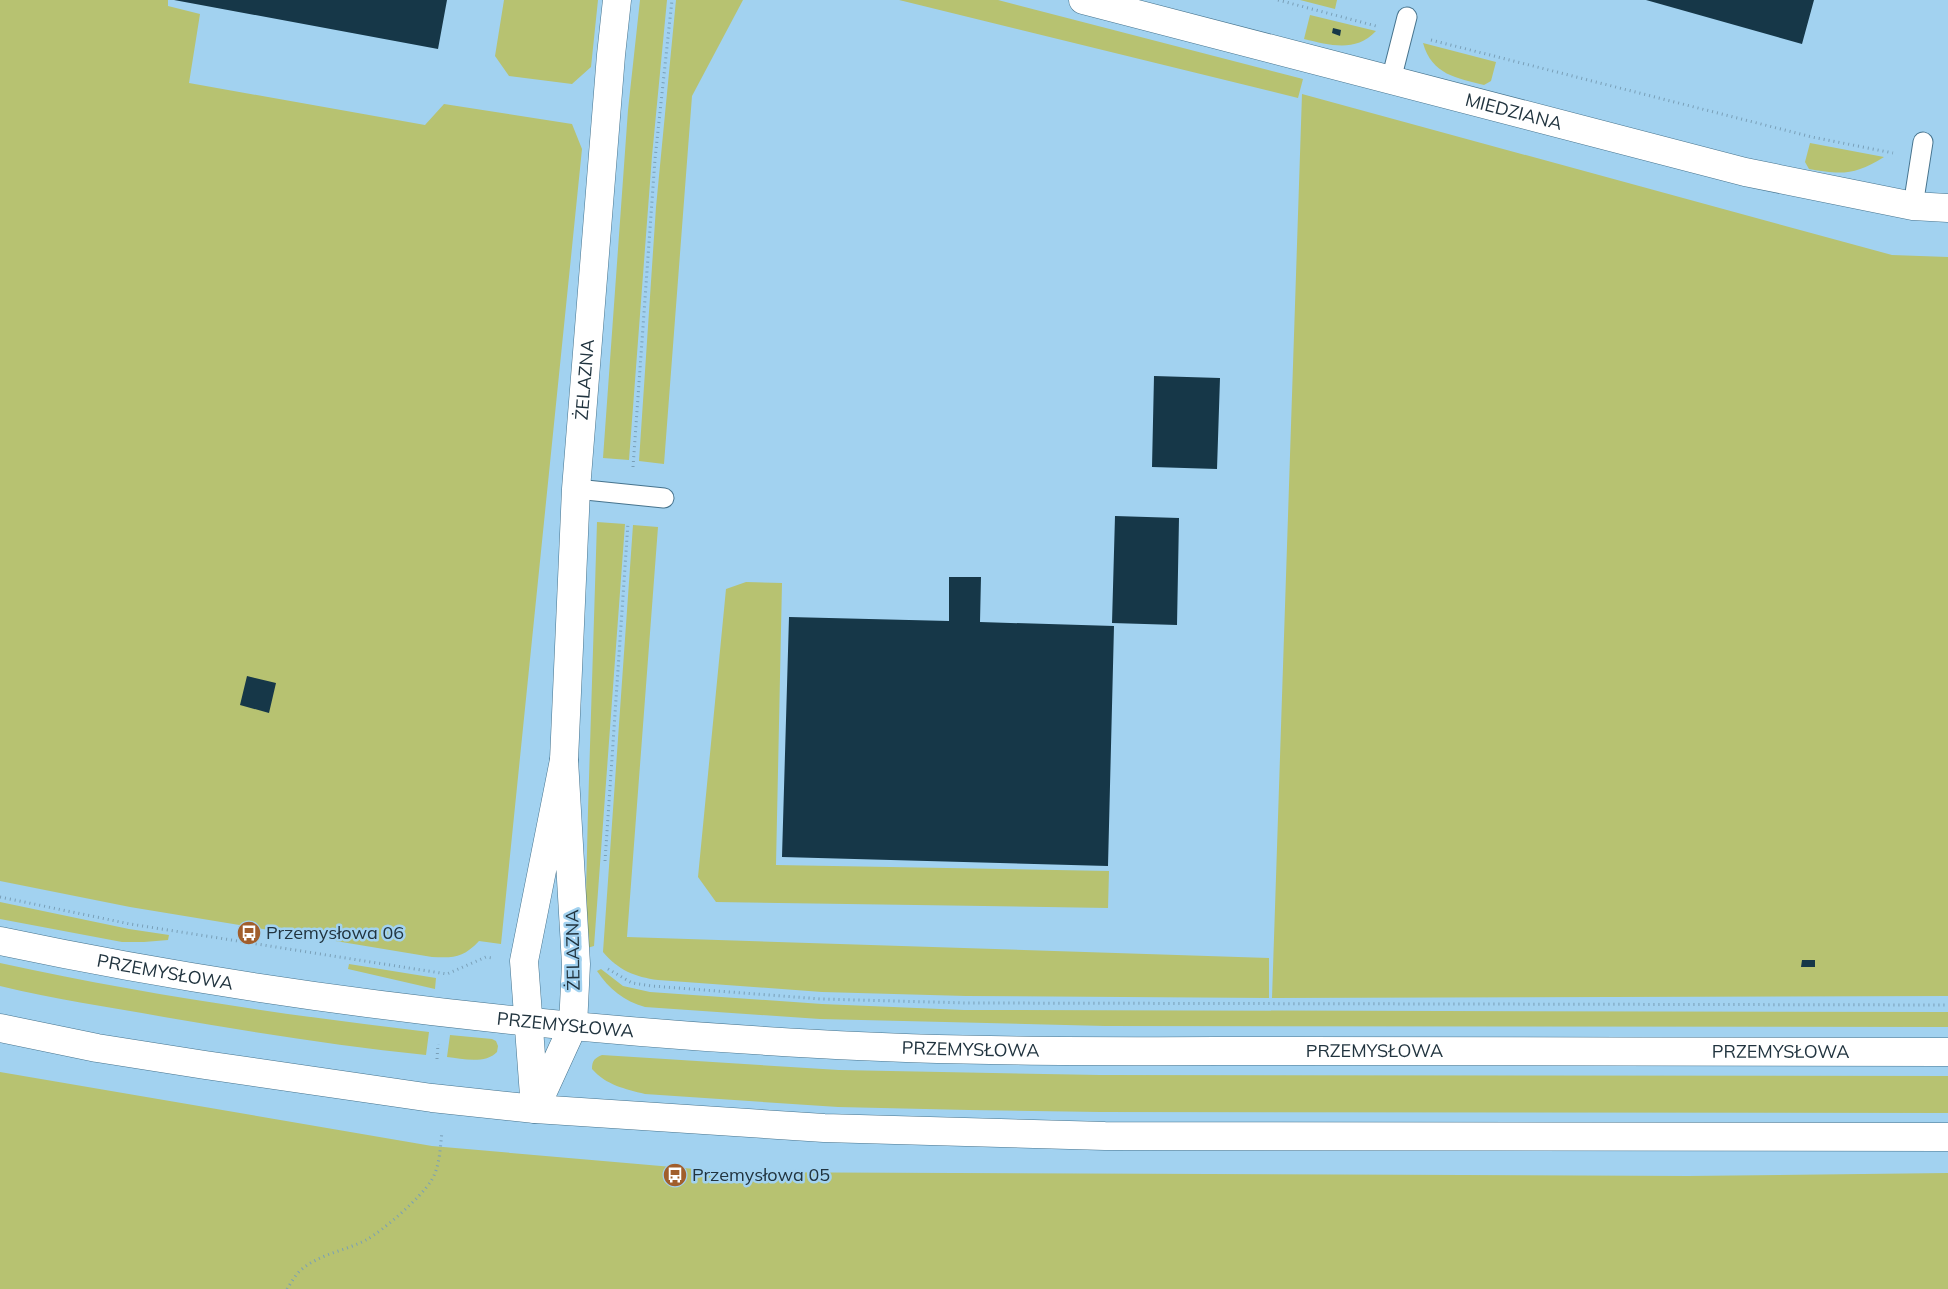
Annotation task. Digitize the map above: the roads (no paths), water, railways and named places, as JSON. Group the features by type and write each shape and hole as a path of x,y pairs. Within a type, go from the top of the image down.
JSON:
{"main road":[{"name":"ŻELAZNA","path":"536,1108 573,1026 576,964 564,760 576,489 610,65 617,0"},
{"name":"MIEDZIANA","path":"1083,0 1745,172 1913,206 1948,208"},
{"name":"ŻELAZNA","path":"536,1108 524,961 564,760"},
{"name":"PRZEMYSŁOWA","path":"0,941 126,965 322,998 528,1022 678,1036 823,1045 963,1050 1948,1052"},
{"path":"0,1028 97,1048 195,1064 446,1100 824,1128 1125,1136 1948,1137"}],"lane":[{"path":"1391,80 1405,25"},
{"path":"1913,206 1922,149"},
{"path":"576,489 664,498"}],"place":[{"name":"Przemysłowa 06","path":"249,933"},
{"name":"Przemysłowa 05","path":"675,1175"}]}
